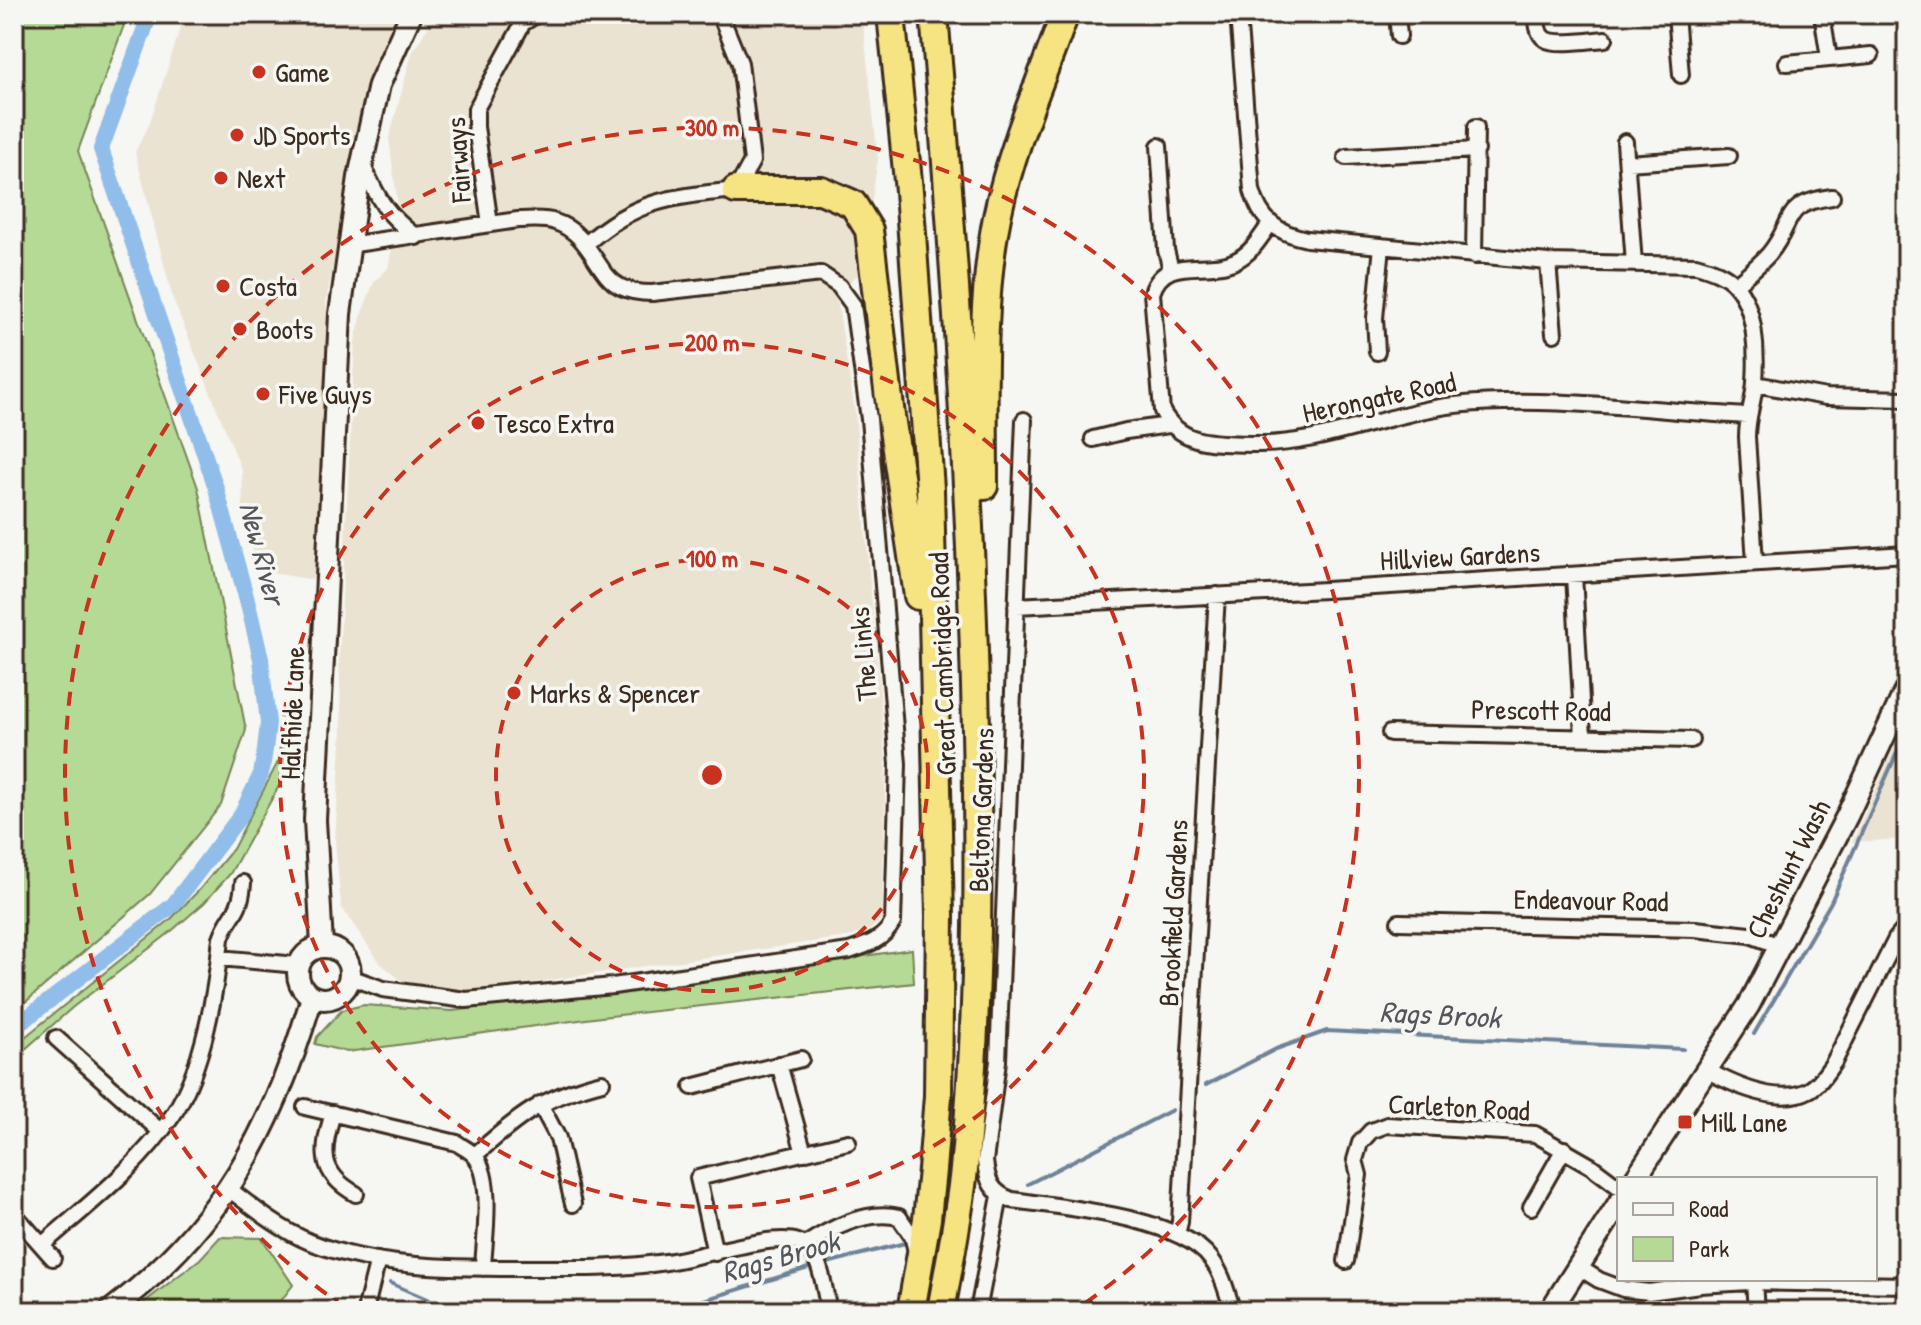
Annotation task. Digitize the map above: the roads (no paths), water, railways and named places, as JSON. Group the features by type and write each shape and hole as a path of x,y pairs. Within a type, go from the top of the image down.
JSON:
{"highway":[{"name":"Great Cambridge Road","path":"891,14 909,191 930,489 940,916 938,1096 932,1170 911,1311"},
{"name":"Great Cambridge Road","path":"934,14 972,549 978,790 974,1047 964,1171 941,1311"},
{"path":"972,549 983,500 985,324 997,218 1014,155 1065,14"},
{"path":"736,190 821,190 853,204 869,230 891,416 917,595 932,647"}],"main road":[{"name":"Halfhide Lane","path":"322,946 315,820 339,330 348,245 379,85 411,14"},
{"name":"Cheshunt Wash","path":"1636,1177 1749,1005 1847,816 1907,687"},
{"path":"322,946 338,950 345,957 350,977 336,997 321,999 312,997 299,984 298,965 307,952 322,946"},
{"path":"110,1311 170,1260 229,1189 256,1144 280,1092 312,997"},
{"path":"1550,1311 1617,1206"}],"street":[{"name":"Fairways","path":"490,224 476,109 523,23 537,14"},
{"path":"587,243 608,225 644,205 678,196 736,190 752,161 740,63 720,14"},
{"path":"1238,14 1250,178 1257,206 1270,224 1288,235 1548,262 1696,265 1716,271 1735,285 1752,326 1755,384 1747,416 1755,563"},
{"path":"1397,14 1399,36"},
{"path":"1537,14 1539,29 1546,39 1555,42 1605,39"},
{"path":"1676,14 1681,75"},
{"path":"1822,14 1829,58"},
{"path":"1787,63 1871,55"},
{"path":"1474,256 1476,127"},
{"path":"1625,142 1634,264"},
{"path":"1159,146 1166,250 1171,270"},
{"path":"1346,157 1477,150"},
{"path":"1627,163 1729,156"},
{"path":"362,164 382,206 416,237"},
{"path":"1735,285 1769,253 1796,208 1810,200 1832,197"},
{"name":"The Links","path":"348,245 518,220 556,222 587,243 618,286 632,292 652,293 821,274 839,286 853,305 869,419 898,764 893,922 886,935 867,945 849,951 613,986 466,1000 383,989 350,977"},
{"path":"1093,439 1169,425 1162,411 1152,293 1156,280 1171,270 1234,262 1248,253 1270,224"},
{"path":"1377,352 1375,318 1382,246"},
{"path":"1548,262 1554,334"},
{"path":"1755,384 1826,397 1907,399"},
{"name":"Herongate Road","path":"1169,425 1182,435 1199,440 1256,444 1297,440 1412,413 1469,404 1553,404 1747,416"},
{"name":"Beltona Gardens","path":"1000,1196 986,1177 985,1161 998,1061 1024,420"},
{"name":"Hillview Gardens","path":"1016,606 1907,554"},
{"path":"1574,575 1583,737"},
{"name":"Brookfield Gardens","path":"1177,1234 1189,1098 1217,595"},
{"name":"Prescott Road","path":"1390,733 1691,740"},
{"path":"42,1245 144,1151 174,1113 205,1037 221,938 241,904 243,883"},
{"name":"Endeavour Road","path":"1399,922 1680,928 1750,935 1780,946"},
{"path":"1708,1071 1724,1080 1774,1095 1794,1095 1809,1090 1834,1062 1896,939 1907,926"},
{"path":"219,958 298,965"},
{"path":"56,1038 160,1131"},
{"path":"692,1087 801,1059"},
{"path":"779,1064 804,1153"},
{"path":"475,1155 540,1104 561,1093 602,1082"},
{"path":"540,1104 558,1138 573,1204"},
{"path":"305,1107 457,1143 475,1155 483,1171 486,1189 483,1268"},
{"path":"333,1113 324,1146 326,1161 336,1180 356,1194"},
{"name":"Carleton Road","path":"1346,1261 1359,1175 1355,1160 1360,1143 1371,1131 1387,1125 1535,1134 1564,1149 1617,1186"},
{"path":"715,1253 698,1178 848,1142"},
{"path":"1531,1207 1564,1149"},
{"path":"229,1189 271,1222 310,1241 378,1260 483,1268 620,1267 787,1240 805,1245 816,1258 829,1311"},
{"path":"978,1311 1000,1196 1132,1220 1177,1234 1194,1243 1211,1259 1223,1281 1233,1311"},
{"path":"14,1214 53,1258"},
{"path":"805,1245 837,1225 888,1215 899,1217 912,1236 919,1263"},
{"path":"365,1311 378,1260"},
{"path":"1578,1267 1599,1280 1623,1289 1649,1292 1754,1282 1907,1285"},
{"path":"1754,1282 1756,1311"}],"waterway":[{"name":"New River","path":"14,1028 173,905 241,815 261,774 265,750 268,723 261,659 248,604 216,488 101,149 150,14"},
{"name":"Rags Brook","path":"1754,1034 1831,902 1907,730"},
{"name":"Rags Brook","path":"1206,1085 1276,1049 1327,1031 1683,1049"},
{"name":"Rags Brook","path":"1028,1184 1172,1110"},
{"name":"Rags Brook","path":"823,1264 905,1243"},
{"name":"Rags Brook","path":"668,1311 815,1266"},
{"name":"Rags Brook","path":"390,1283 427,1299 442,1311"}],"place":[{"name":"Game","path":"259,72"},
{"name":"JD Sports","path":"237,135"},
{"name":"Next","path":"221,178"},
{"name":"Costa","path":"223,286"},
{"name":"Boots","path":"240,329"},
{"name":"Five Guys","path":"263,394"},
{"name":"Tesco Extra","path":"478,423"},
{"name":"Marks & Spencer","path":"514,693"},
{"name":"Mill Lane","path":"1685,1122"}]}
